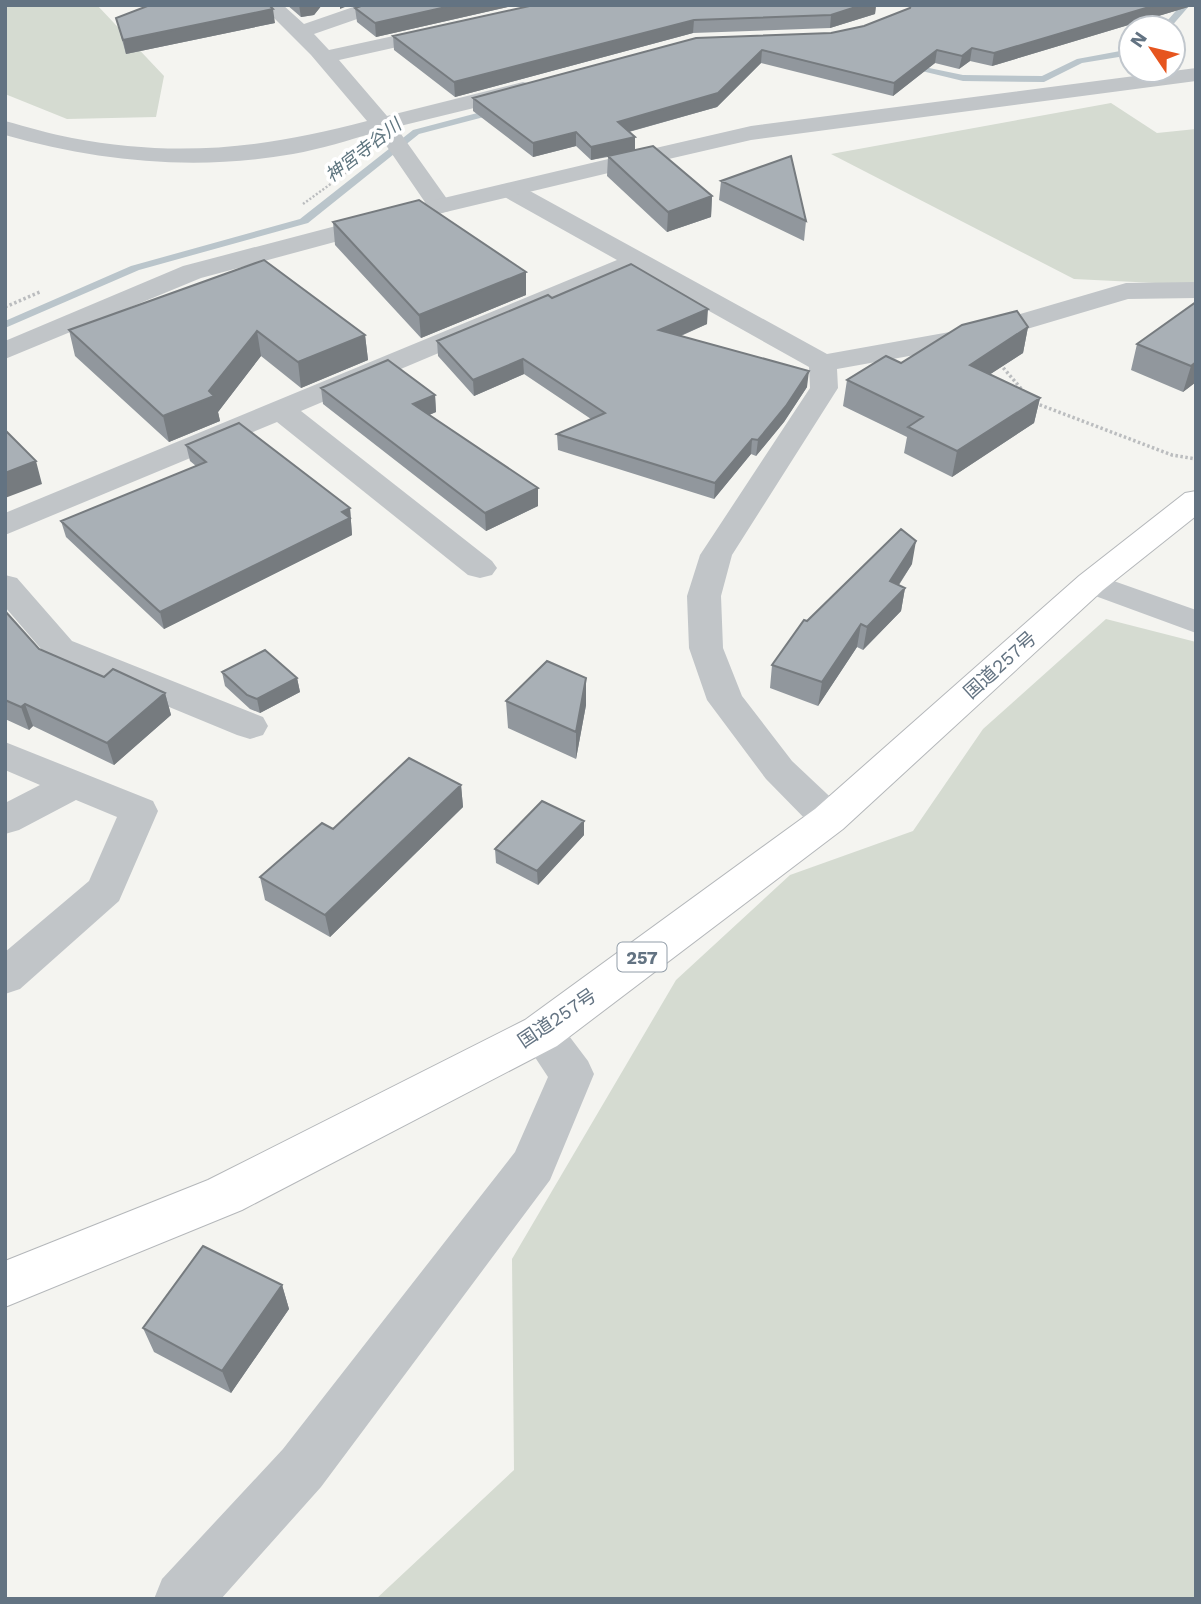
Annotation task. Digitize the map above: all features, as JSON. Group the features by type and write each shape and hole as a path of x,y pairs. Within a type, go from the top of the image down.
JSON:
{"highway":[{"name":"国道257号","path":"5,1284 225,1195 541,1033 829,819 1091,583 1196,500"}],"street":[{"path":"271,5 326,57 388,130 440,206"},
{"path":"301,32 379,5"},
{"path":"326,57 468,26"},
{"path":"5,351 192,272 440,206 751,133 1196,74"},
{"path":"5,128 47,141 134,154 199,155 279,149 388,130 537,85"},
{"path":"510,190 823,363 975,336 1126,291 1196,290"},
{"path":"5,525 638,260"},
{"path":"823,363 824,388 716,555 704,596 706,648 725,699 779,769 829,819"},
{"path":"280,409 480,568"},
{"path":"1091,583 1196,622"},
{"path":"5,585 60,649 250,726"},
{"path":"5,755 139,811 105,890 5,978"},
{"path":"5,820 72,785"},
{"path":"183,1599 302,1468 533,1166 572,1074 541,1033"}],"path":[{"path":"975,336 1025,393"},
{"path":"1033,402 1172,455 1196,459"}],"shaded area":[{"path":"5,5 97,5 164,76 156,117 67,119 5,94"},
{"path":"1111,103 1157,133 1196,129 1196,285 1074,279 831,154"},
{"path":"1106,619 1196,642 1196,1599 376,1599 514,1470 512,1259 676,980 790,875 913,831 983,729"}],"building":[{"path":"150,5 269,5 273,9 123,40 116,18"},
{"path":"364,5 455,5 375,23 355,8"},
{"path":"534,5 862,5 831,15 694,20 454,82 393,36"},
{"path":"911,5 1156,5 1117,14 1117,17 994,53 972,48 962,56 937,50 894,83 762,50 718,93 618,122 635,137 591,147 576,132 533,143 473,98 696,38 831,33 864,26 910,8"},
{"path":"653,146 712,196 668,212 608,156"},
{"path":"791,156 806,221 721,181"},
{"path":"419,200 526,272 419,315 333,222"},
{"path":"264,260 365,335 298,362 257,331 209,391 214,396 163,416 69,330"},
{"path":"631,264 708,309 659,330 809,371 786,406 758,440 752,439 715,483 557,434 605,413 523,359 473,380 437,341 548,295 552,298"},
{"path":"1196,302 1196,362 1191,366 1137,344"},
{"path":"1017,311 1028,327 970,365 1040,398 957,451 908,427 923,417 847,380 886,356 901,363 962,325"},
{"path":"388,360 435,395 413,404 538,488 485,513 321,388"},
{"path":"239,423 350,508 342,512 350,518 160,612 61,521 206,462 186,445"},
{"path":"5,430 36,461 5,473"},
{"path":"901,529 916,541 890,581 905,588 867,627 861,624 822,682 772,665 804,620 807,621"},
{"path":"5,611 39,649 104,677 113,669 165,693 107,743 25,704 21,707 5,700"},
{"path":"265,650 297,678 257,699 247,695 222,672"},
{"path":"547,661 586,678 576,732 506,701"},
{"path":"409,758 461,785 325,915 260,877 322,823 333,829"},
{"path":"542,801 584,821 537,871 495,849"},
{"path":"203,1246 282,1285 222,1371 143,1328"}],"waterway":[{"name":"神宮寺谷川","path":"1178,14 1186,5"},
{"name":"神宮寺谷川","path":"905,66 963,78 1044,79 1080,61 1117,54"},
{"name":"神宮寺谷川","path":"5,325 135,268 304,221 416,132 500,110"}]}
